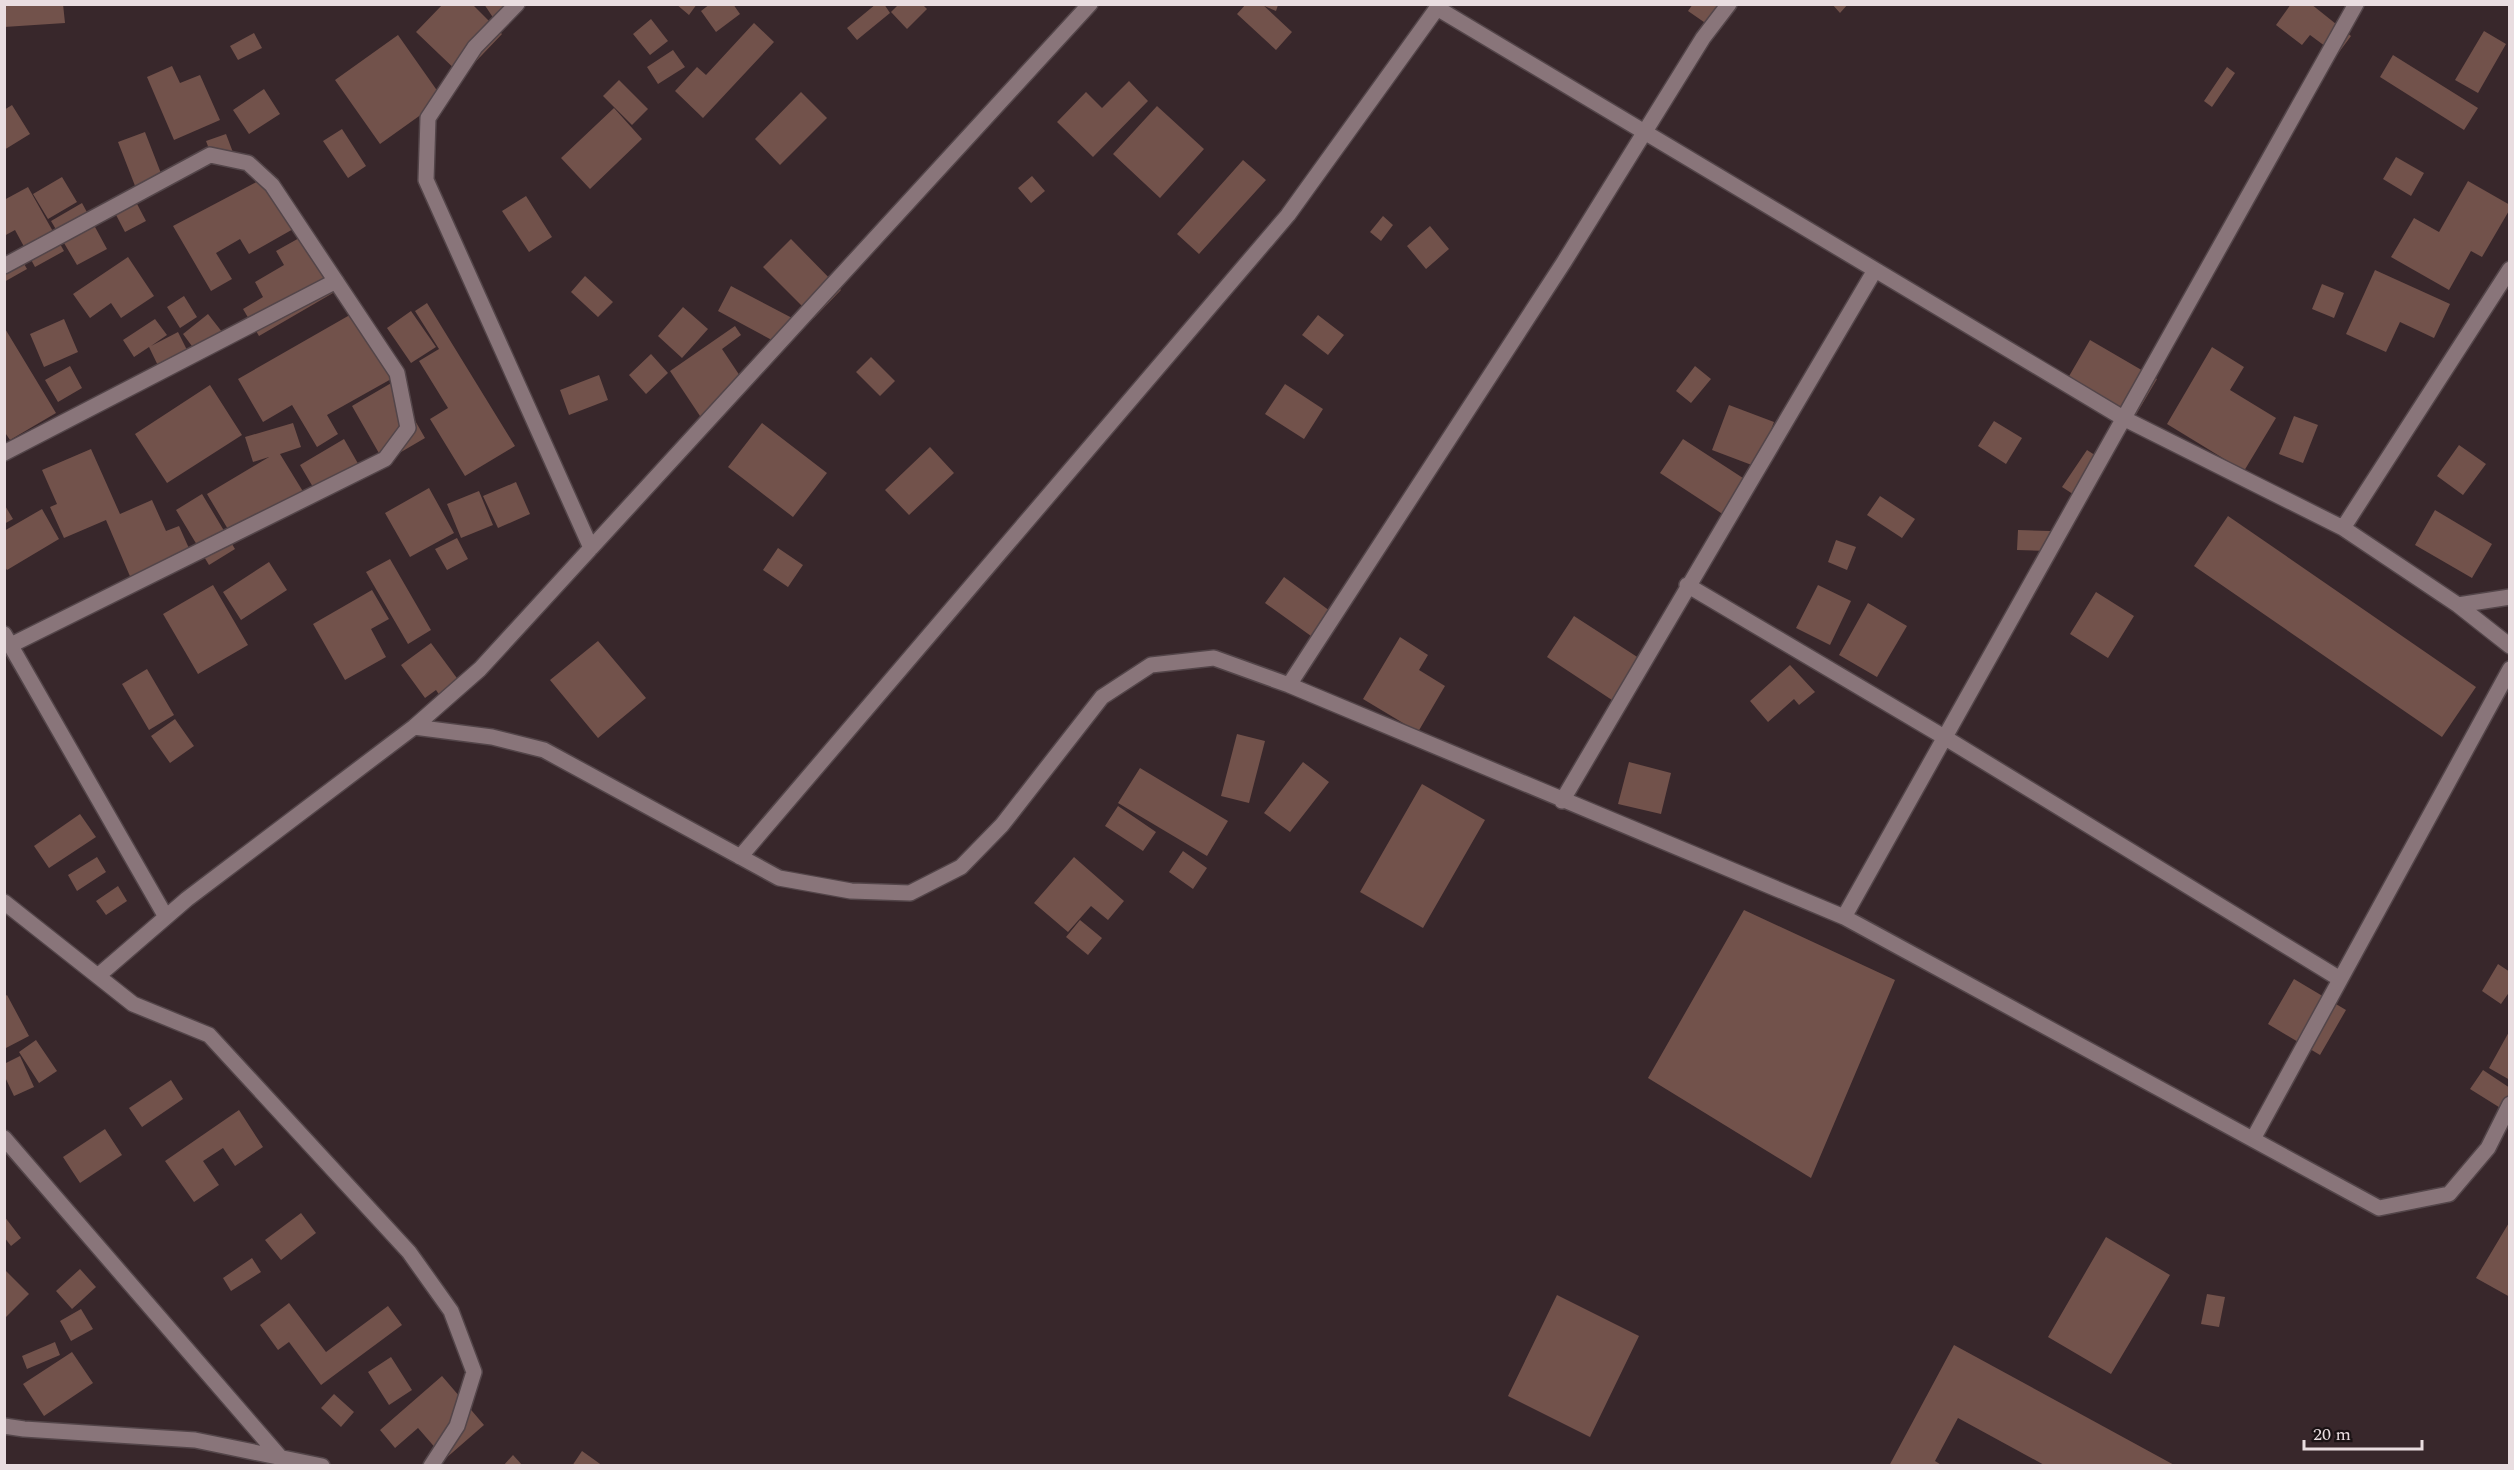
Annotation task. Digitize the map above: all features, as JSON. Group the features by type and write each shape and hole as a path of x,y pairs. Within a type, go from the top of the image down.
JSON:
{"street":[{"path":"517,4 475,47 428,118 426,180 591,548"},
{"path":"99,975 166,917 414,727 480,669 1090,4"},
{"path":"1289,685 1558,272 1703,38 1729,4"},
{"path":"1844,917 2356,4"},
{"path":"741,857 1288,215 1438,6 1644,134 2123,418 2343,528 2458,605 2510,646"},
{"path":"4,266 210,155 248,163 272,185 397,374 408,428 385,459 8,639 166,917"},
{"path":"2343,528 2510,269"},
{"path":"1562,801 1875,270"},
{"path":"4,453 336,281"},
{"path":"1688,585 1944,737 2340,979"},
{"path":"2458,605 2510,597"},
{"path":"414,727 492,737 544,750 779,878 851,891 910,893 961,867 1002,825 1102,697 1151,665 1214,658 1289,685 1844,917 2379,1208 2449,1194 2488,1148 2510,1104"},
{"path":"2253,1139 2510,669"},
{"path":"4,902 134,1004 209,1035 408,1252 451,1311 474,1372 457,1426 431,1466"},
{"path":"4,1138 280,1457"},
{"path":"4,1426 24,1430 195,1440 322,1466"}],"building":[{"path":"4,4 63,4 65,23 4,27"},
{"path":"443,4 472,4 502,34 462,76 416,32"},
{"path":"484,4 515,4 494,19"},
{"path":"676,4 697,4 689,15"},
{"path":"710,4 733,4 740,14 716,32 701,11"},
{"path":"876,4 884,4 890,13 857,40 847,28"},
{"path":"899,4 922,4 927,9 907,29 891,12"},
{"path":"1246,4 1262,4 1292,32 1276,50 1237,14"},
{"path":"1693,4 1732,4 1714,29 1688,11"},
{"path":"1832,4 1848,4 1840,13"},
{"path":"2291,4 2311,4 2351,36 2337,55 2310,35 2302,45 2276,25"},
{"path":"1262,5 1278,5 1276,11"},
{"path":"651,19 668,41 650,55 633,34"},
{"path":"754,23 774,42 703,118 675,91 697,67 706,75"},
{"path":"2484,31 2506,44 2478,93 2455,80"},
{"path":"254,33 262,48 238,60 230,46"},
{"path":"398,35 443,99 380,144 335,80"},
{"path":"673,50 685,67 658,84 647,67"},
{"path":"2393,55 2478,108 2464,130 2380,77"},
{"path":"172,66 180,83 200,75 220,120 174,140 147,77"},
{"path":"2227,67 2235,73 2212,107 2204,101"},
{"path":"619,80 648,109 632,125 603,96"},
{"path":"1129,81 1148,101 1093,157 1057,122 1086,92 1102,108"},
{"path":"264,89 280,114 249,134 233,110"},
{"path":"801,92 827,118 780,165 755,139"},
{"path":"12,105 30,134 4,150 4,110"},
{"path":"1157,106 1204,149 1160,198 1113,154"},
{"path":"614,108 642,139 590,189 561,158"},
{"path":"342,129 366,166 348,178 323,141"},
{"path":"145,132 164,181 137,191 118,142"},
{"path":"226,134 234,155 214,162 206,141"},
{"path":"2396,157 2424,173 2411,196 2383,179"},
{"path":"1243,160 1266,180 1199,254 1177,234"},
{"path":"1032,176 1045,191 1031,203 1018,188"},
{"path":"62,177 77,202 48,219 33,194"},
{"path":"266,177 295,228 249,254 240,239 216,253 232,279 211,291 173,226"},
{"path":"2468,181 2510,205 2510,209 2482,257 2471,251 2449,290 2391,257 2414,218 2439,232"},
{"path":"28,187 64,251 35,267 15,230 4,236 4,200"},
{"path":"526,196 552,237 529,252 502,211"},
{"path":"136,202 146,221 125,232 115,213"},
{"path":"82,203 107,249 77,265 51,221"},
{"path":"1383,216 1393,225 1381,241 1370,232"},
{"path":"1430,226 1449,249 1426,269 1407,246"},
{"path":"301,237 333,293 259,336 243,309 263,297 255,282 284,265 276,251"},
{"path":"791,239 841,290 814,318 763,267"},
{"path":"16,250 27,269 4,282 4,257"},
{"path":"128,257 154,296 121,318 111,303 90,318 73,294"},
{"path":"2375,270 2450,304 2434,338 2400,322 2386,352 2346,334"},
{"path":"585,276 613,302 598,317 571,292"},
{"path":"2322,284 2344,293 2334,318 2312,309"},
{"path":"731,286 794,319 781,345 718,311"},
{"path":"184,296 197,317 180,328 167,307"},
{"path":"427,303 515,446 465,476 430,419 448,408 419,361 439,349 415,311"},
{"path":"683,307 708,329 682,358 658,336"},
{"path":"411,311 436,347 411,363 387,328"},
{"path":"355,312 393,378 327,415 338,434 317,447 292,405 263,422 238,379"},
{"path":"208,314 226,337 200,357 183,334"},
{"path":"1318,315 1344,335 1328,355 1302,335"},
{"path":"64,319 78,352 44,367 30,334"},
{"path":"155,319 167,335 151,346 178,332 193,362 163,376 149,347 134,357 123,340"},
{"path":"735,326 741,335 722,349 748,388 702,419 670,371"},
{"path":"4,327 56,413 10,440 4,431"},
{"path":"2090,340 2157,379 2127,430 2061,390"},
{"path":"2212,347 2244,367 2230,390 2276,418 2244,471 2167,424"},
{"path":"651,354 668,373 646,394 629,375"},
{"path":"871,357 895,381 880,396 856,372"},
{"path":"70,366 82,388 58,402 45,380"},
{"path":"1695,366 1711,379 1691,403 1676,391"},
{"path":"599,375 608,400 569,415 560,390"},
{"path":"393,382 425,438 384,462 352,406"},
{"path":"1285,384 1323,409 1304,439 1265,414"},
{"path":"210,385 242,435 167,483 135,434"},
{"path":"1729,405 1774,422 1757,467 1712,450"},
{"path":"2294,416 2318,425 2303,463 2279,454"},
{"path":"1994,421 2022,438 2006,464 1978,446"},
{"path":"293,423 301,447 280,454 307,498 235,541 207,494 269,457 253,462 245,437"},
{"path":"762,423 827,473 793,517 728,467"},
{"path":"344,439 364,474 320,499 300,465"},
{"path":"1683,439 1746,480 1724,515 1660,473"},
{"path":"2459,445 2486,464 2463,495 2437,476"},
{"path":"930,447 954,473 909,515 885,490"},
{"path":"91,449 120,514 152,500 166,531 179,526 192,555 132,581 106,520 64,538 50,507 57,504 42,470"},
{"path":"2087,450 2104,461 2079,498 2062,487"},
{"path":"516,482 530,514 498,528 483,496"},
{"path":"429,488 454,533 410,557 385,513"},
{"path":"479,491 493,525 461,538 447,504"},
{"path":"202,494 235,549 209,565 176,510"},
{"path":"1880,496 1915,519 1902,538 1867,515"},
{"path":"4,504 13,519 4,524"},
{"path":"42,509 59,539 7,570 4,566 4,531"},
{"path":"2435,510 2492,544 2472,578 2415,545"},
{"path":"2228,516 2476,687 2442,737 2194,566"},
{"path":"2018,530 2050,531 2049,551 2017,550"},
{"path":"457,538 468,559 447,570 435,549"},
{"path":"1836,540 1856,547 1847,570 1828,562"},
{"path":"778,548 803,565 788,587 763,570"},
{"path":"390,559 431,630 408,644 366,572"},
{"path":"269,562 287,590 241,620 223,592"},
{"path":"1284,577 1330,611 1311,636 1265,603"},
{"path":"213,585 248,645 198,674 163,614"},
{"path":"1818,585 1851,601 1830,645 1796,628"},
{"path":"372,590 389,619 371,629 386,657 345,680 313,624"},
{"path":"2096,592 2134,616 2108,658 2070,634"},
{"path":"1868,603 1907,626 1877,677 1839,655"},
{"path":"1574,616 1645,662 1618,704 1547,657"},
{"path":"1400,637 1428,655 1419,670 1445,686 1418,732 1363,699"},
{"path":"598,641 646,698 598,738 550,680"},
{"path":"431,643 462,685 442,699 436,690 425,698 401,665"},
{"path":"1790,665 1815,692 1799,705 1794,699 1768,722 1750,701"},
{"path":"147,669 174,715 149,730 122,684"},
{"path":"175,719 194,746 170,763 151,736"},
{"path":"1237,734 1265,741 1249,803 1221,796"},
{"path":"1303,762 1329,782 1290,832 1264,813"},
{"path":"1629,762 1671,773 1661,814 1618,804"},
{"path":"1140,768 1228,821 1207,856 1118,803"},
{"path":"1422,784 1485,820 1423,928 1360,892"},
{"path":"1118,806 1156,832 1143,851 1105,826"},
{"path":"80,814 96,837 49,868 34,846"},
{"path":"1183,851 1207,868 1193,889 1169,872"},
{"path":"97,857 106,872 77,891 68,875"},
{"path":"1074,857 1124,901 1108,920 1091,906 1068,932 1034,903"},
{"path":"118,886 127,901 106,915 96,901"},
{"path":"1744,910 1895,980 1811,1178 1648,1078"},
{"path":"1080,920 1102,938 1088,955 1066,937"},
{"path":"2498,964 2510,972 2510,991 2501,1004 2482,991"},
{"path":"2294,979 2346,1010 2320,1055 2268,1024"},
{"path":"7,995 29,1036 4,1049 4,997"},
{"path":"2510,1030 2510,1080 2489,1068"},
{"path":"36,1040 57,1071 39,1083 19,1052"},
{"path":"20,1056 34,1087 14,1096 4,1075 4,1064"},
{"path":"2483,1070 2510,1088 2510,1098 2502,1109 2470,1089"},
{"path":"171,1080 183,1099 142,1127 129,1108"},
{"path":"239,1110 263,1147 235,1166 223,1148 203,1161 219,1185 194,1202 165,1161"},
{"path":"105,1129 122,1155 80,1183 63,1157"},
{"path":"301,1213 316,1233 281,1260 265,1240"},
{"path":"4,1216 21,1238 11,1246 4,1237"},
{"path":"2510,1221 2510,1297 2476,1278"},
{"path":"2106,1237 2170,1275 2111,1374 2048,1337"},
{"path":"252,1258 261,1272 231,1291 223,1278"},
{"path":"80,1269 96,1287 72,1309 56,1291"},
{"path":"6,1271 29,1294 4,1319 4,1273"},
{"path":"2207,1294 2225,1297 2219,1327 2201,1324"},
{"path":"1557,1295 1639,1336 1590,1437 1508,1396"},
{"path":"289,1303 326,1352 388,1306 402,1325 321,1385 289,1342 278,1350 260,1325"},
{"path":"81,1309 93,1329 71,1341 60,1321"},
{"path":"55,1342 60,1355 27,1369 22,1356"},
{"path":"1954,1345 2176,1466 2046,1466 1958,1418 1935,1461 1943,1466 1889,1466"},
{"path":"72,1352 93,1383 44,1416 23,1384"},
{"path":"391,1357 412,1390 389,1405 368,1372"},
{"path":"442,1376 484,1425 445,1459 418,1428 395,1448 380,1430"},
{"path":"334,1394 354,1412 341,1427 321,1408"},
{"path":"582,1451 603,1466 572,1466"},
{"path":"513,1455 523,1466 503,1466"}]}
